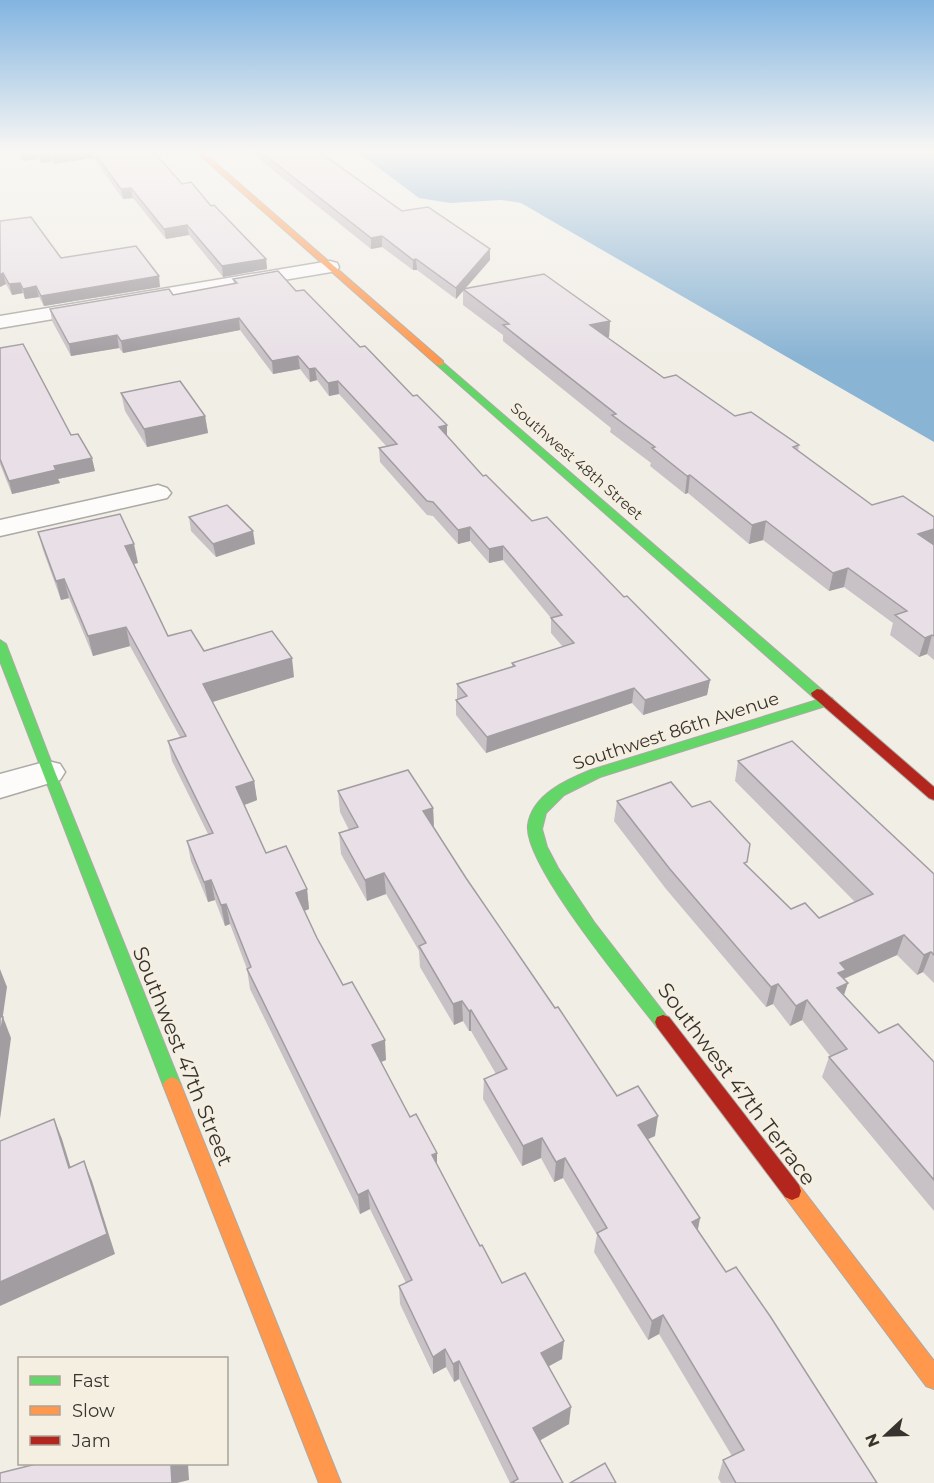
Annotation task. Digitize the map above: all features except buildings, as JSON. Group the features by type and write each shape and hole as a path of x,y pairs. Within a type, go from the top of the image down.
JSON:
{"street":[{"name":"Southwest 48th Street","path":"277,220 934,795"},
{"path":"0,322 330,267"},
{"path":"0,528 158,493"},
{"name":"Southwest 47th Street","path":"0,644 48,772 330,1483"},
{"name":"Southwest 86th Avenue","path":"542,805 558,791 604,771 827,700"},
{"path":"0,786 48,772"},
{"name":"Southwest 47th Terrace","path":"542,805 536,815 535,836 541,854 553,875 934,1378"}],"water":[{"path":"551,220 934,220 934,442"}],"traffic: fast":[{"path":"440,363 817,693"},
{"path":"0,644 172,1085"},
{"path":"663,1022 589,926 551,870 539,847 535,829 539,813 546,803 559,792 595,774 827,701"}],"traffic: slow":[{"path":"277,220 440,363"},
{"path":"172,1085 330,1483"},
{"path":"792,1191 934,1378"}],"traffic: jam":[{"path":"817,693 934,795"},
{"path":"663,1022 792,1191"}]}
